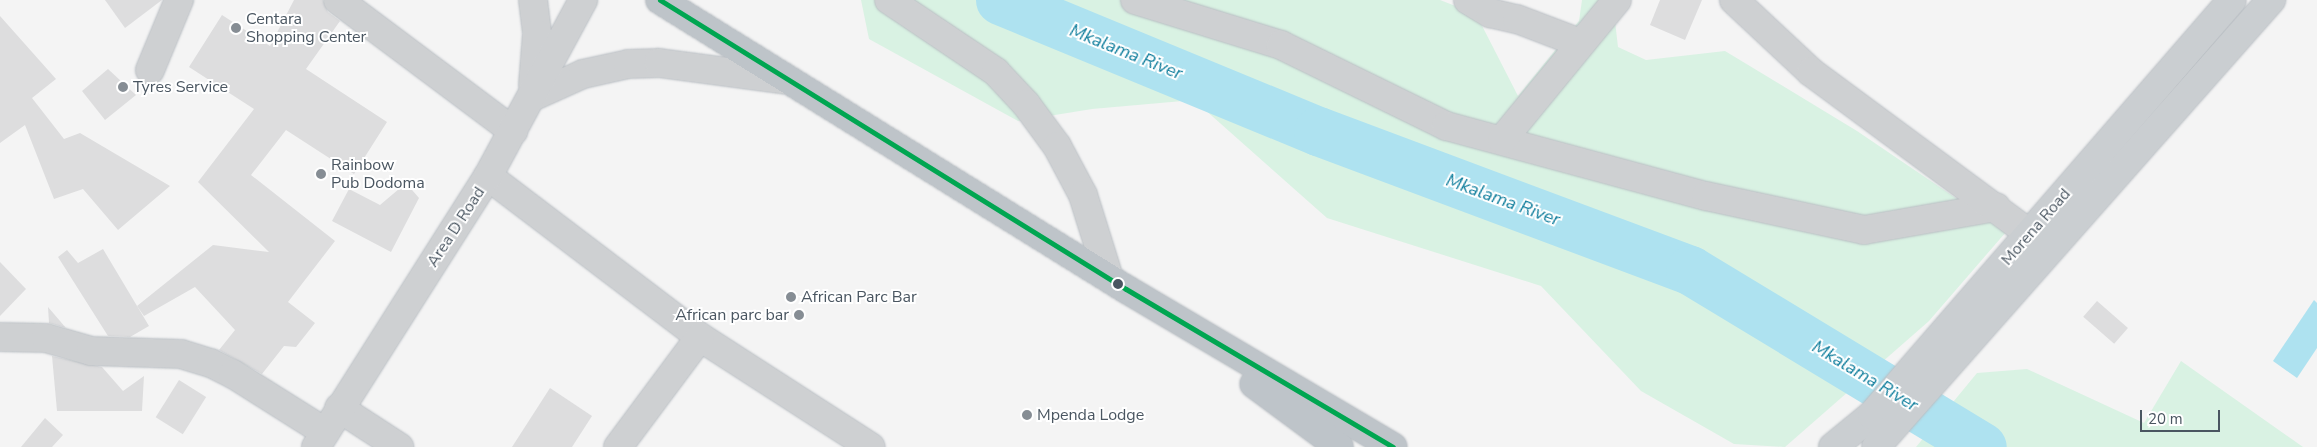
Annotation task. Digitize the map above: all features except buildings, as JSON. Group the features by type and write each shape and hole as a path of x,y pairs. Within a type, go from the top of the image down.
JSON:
{"highway":[{"path":"660,0 1117,284 1393,447"},
{"path":"1117,284 1339,447"}],"main road":[{"name":"Morena Road","path":"1833,447 1880,432 1946,351 2030,234 2232,0"},
{"name":"Morena Road","path":"1946,351 2271,0"}],"street":[{"path":"150,70 179,0"},
{"path":"338,0 513,131"},
{"path":"532,0 537,34 532,97 583,74 628,64 659,63 788,80"},
{"name":"Area D Road","path":"320,440 488,176 583,0"},
{"path":"890,0 996,72 1026,104 1057,146 1083,195 1117,284"},
{"path":"1135,0 1281,45 1446,126 1706,196 1864,230 1996,208"},
{"path":"1468,0 1490,13 1517,19 1580,43"},
{"path":"1502,140 1617,0"},
{"path":"1734,0 1811,72 2030,234"},
{"path":"488,176 700,338 871,447"},
{"path":"0,337 46,338 91,351 188,356 234,374 320,440"},
{"path":"618,447 700,338"},
{"path":"339,408 399,447"}],"green space":[{"path":"861,0 1440,0 1476,14 1518,96 1579,21 1582,0 1617,0 1613,4 1618,47 1646,60 1725,51 1857,131 2006,232 1929,321 1785,447 1734,444 1641,391 1541,286 1327,218 1194,100 1092,109 1018,121 869,39"},
{"path":"2181,361 2303,447 1916,447 1977,373 2027,369 2144,423"}],"water":[{"path":"2314,300 2317,303 2317,348 2297,378 2273,361"}],"waterway":[{"name":"Mkalama River","path":"1000,0 1318,131 1690,270 1982,447"}],"transit line":[{"path":"660,0 1126,289 1393,447"}],"place":[{"name":"Centara Shopping Center","path":"236,28"},
{"name":"Tyres Service","path":"123,87"},
{"name":"Rainbow Pub Dodoma","path":"321,174"},
{"name":"African Parc Bar","path":"791,297"},
{"name":"African parc bar","path":"799,315"},
{"name":"Mpenda Lodge","path":"1027,415"}]}
